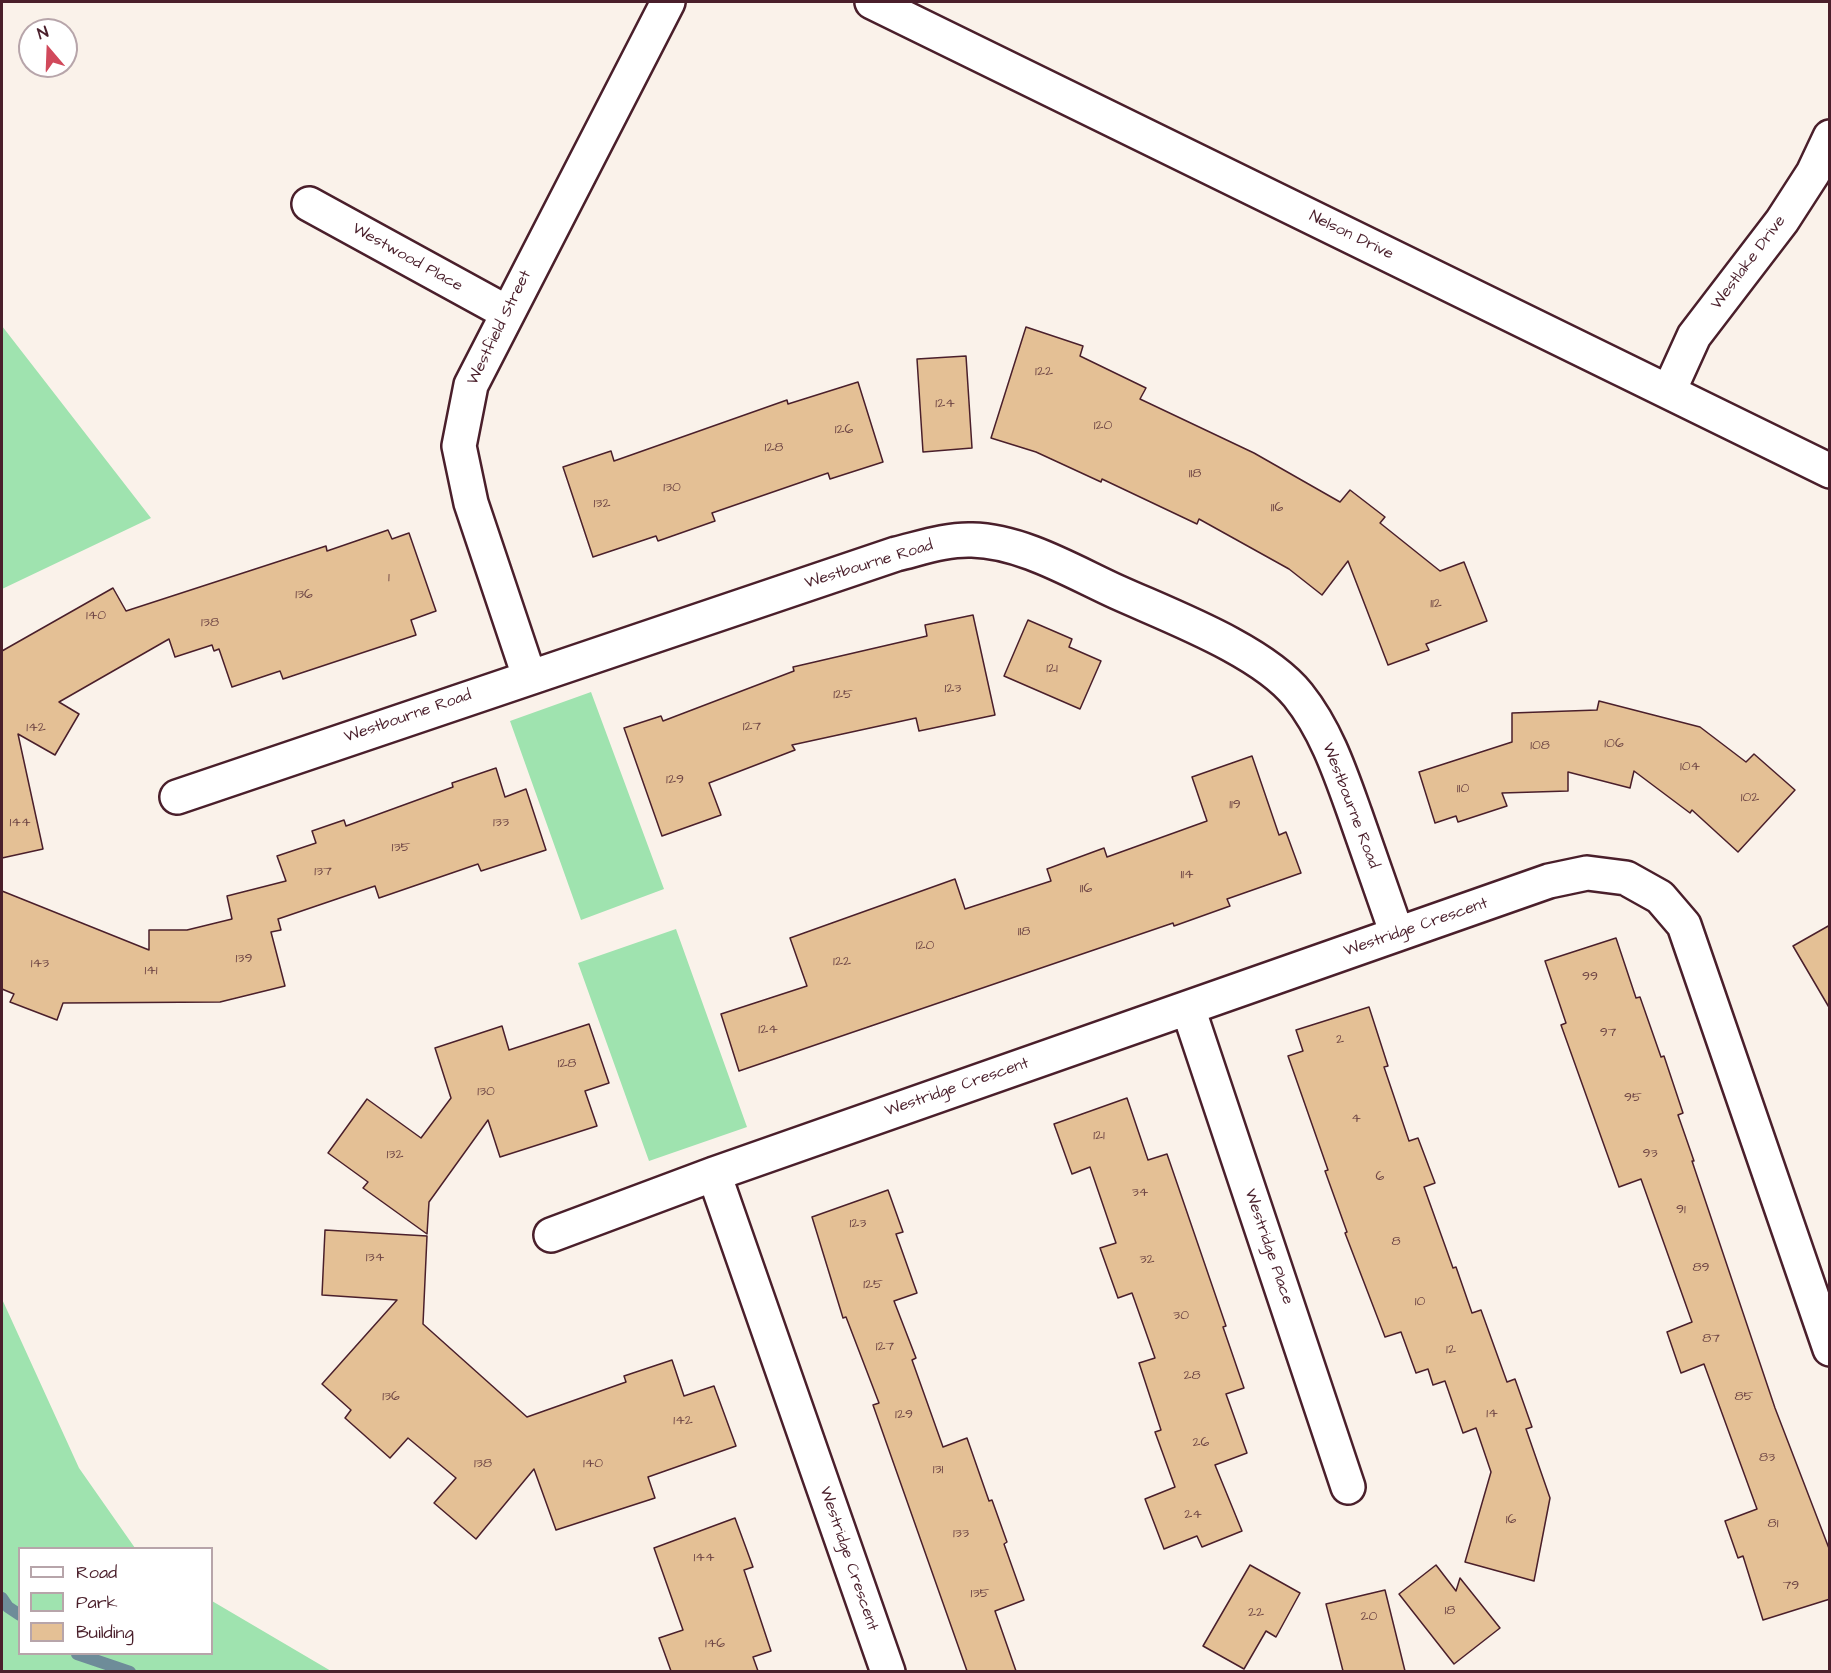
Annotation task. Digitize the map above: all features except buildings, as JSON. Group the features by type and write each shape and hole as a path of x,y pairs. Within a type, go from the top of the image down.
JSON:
{"street":[{"name":"Westfield Street","path":"529,676 471,502 459,446 471,385 506,312 668,2"},
{"name":"Nelson Drive","path":"872,2 1830,471"},
{"name":"Westlake Drive","path":"1669,391 1694,336 1782,221 1813,173 1830,136"},
{"name":"Westwood Place","path":"309,204 506,312"},
{"name":"Westbourne Road","path":"177,796 896,554 934,544 973,540 1008,546 1042,558 1226,642 1264,665 1297,693 1335,758 1397,934"},
{"name":"Westridge Crescent","path":"551,1235 714,1174 1397,934 1549,881 1587,873 1626,878 1660,897 1684,925 1830,1349"},
{"name":"Westridge Place","path":"1188,1008 1348,1487"},
{"name":"Westridge Crescent","path":"714,1174 888,1671"}],"green space":[{"path":"2,326 151,518 2,589"},
{"path":"591,692 664,889 581,920 510,721"},
{"path":"676,929 747,1127 649,1161 578,963"},
{"path":"2,1299 79,1468 134,1547 18,1547 18,1655 213,1655 213,1602 331,1671 2,1671"}],"waterway":[{"path":"2,1598 8,1607 18,1614"},
{"path":"80,1655 130,1672"}]}
